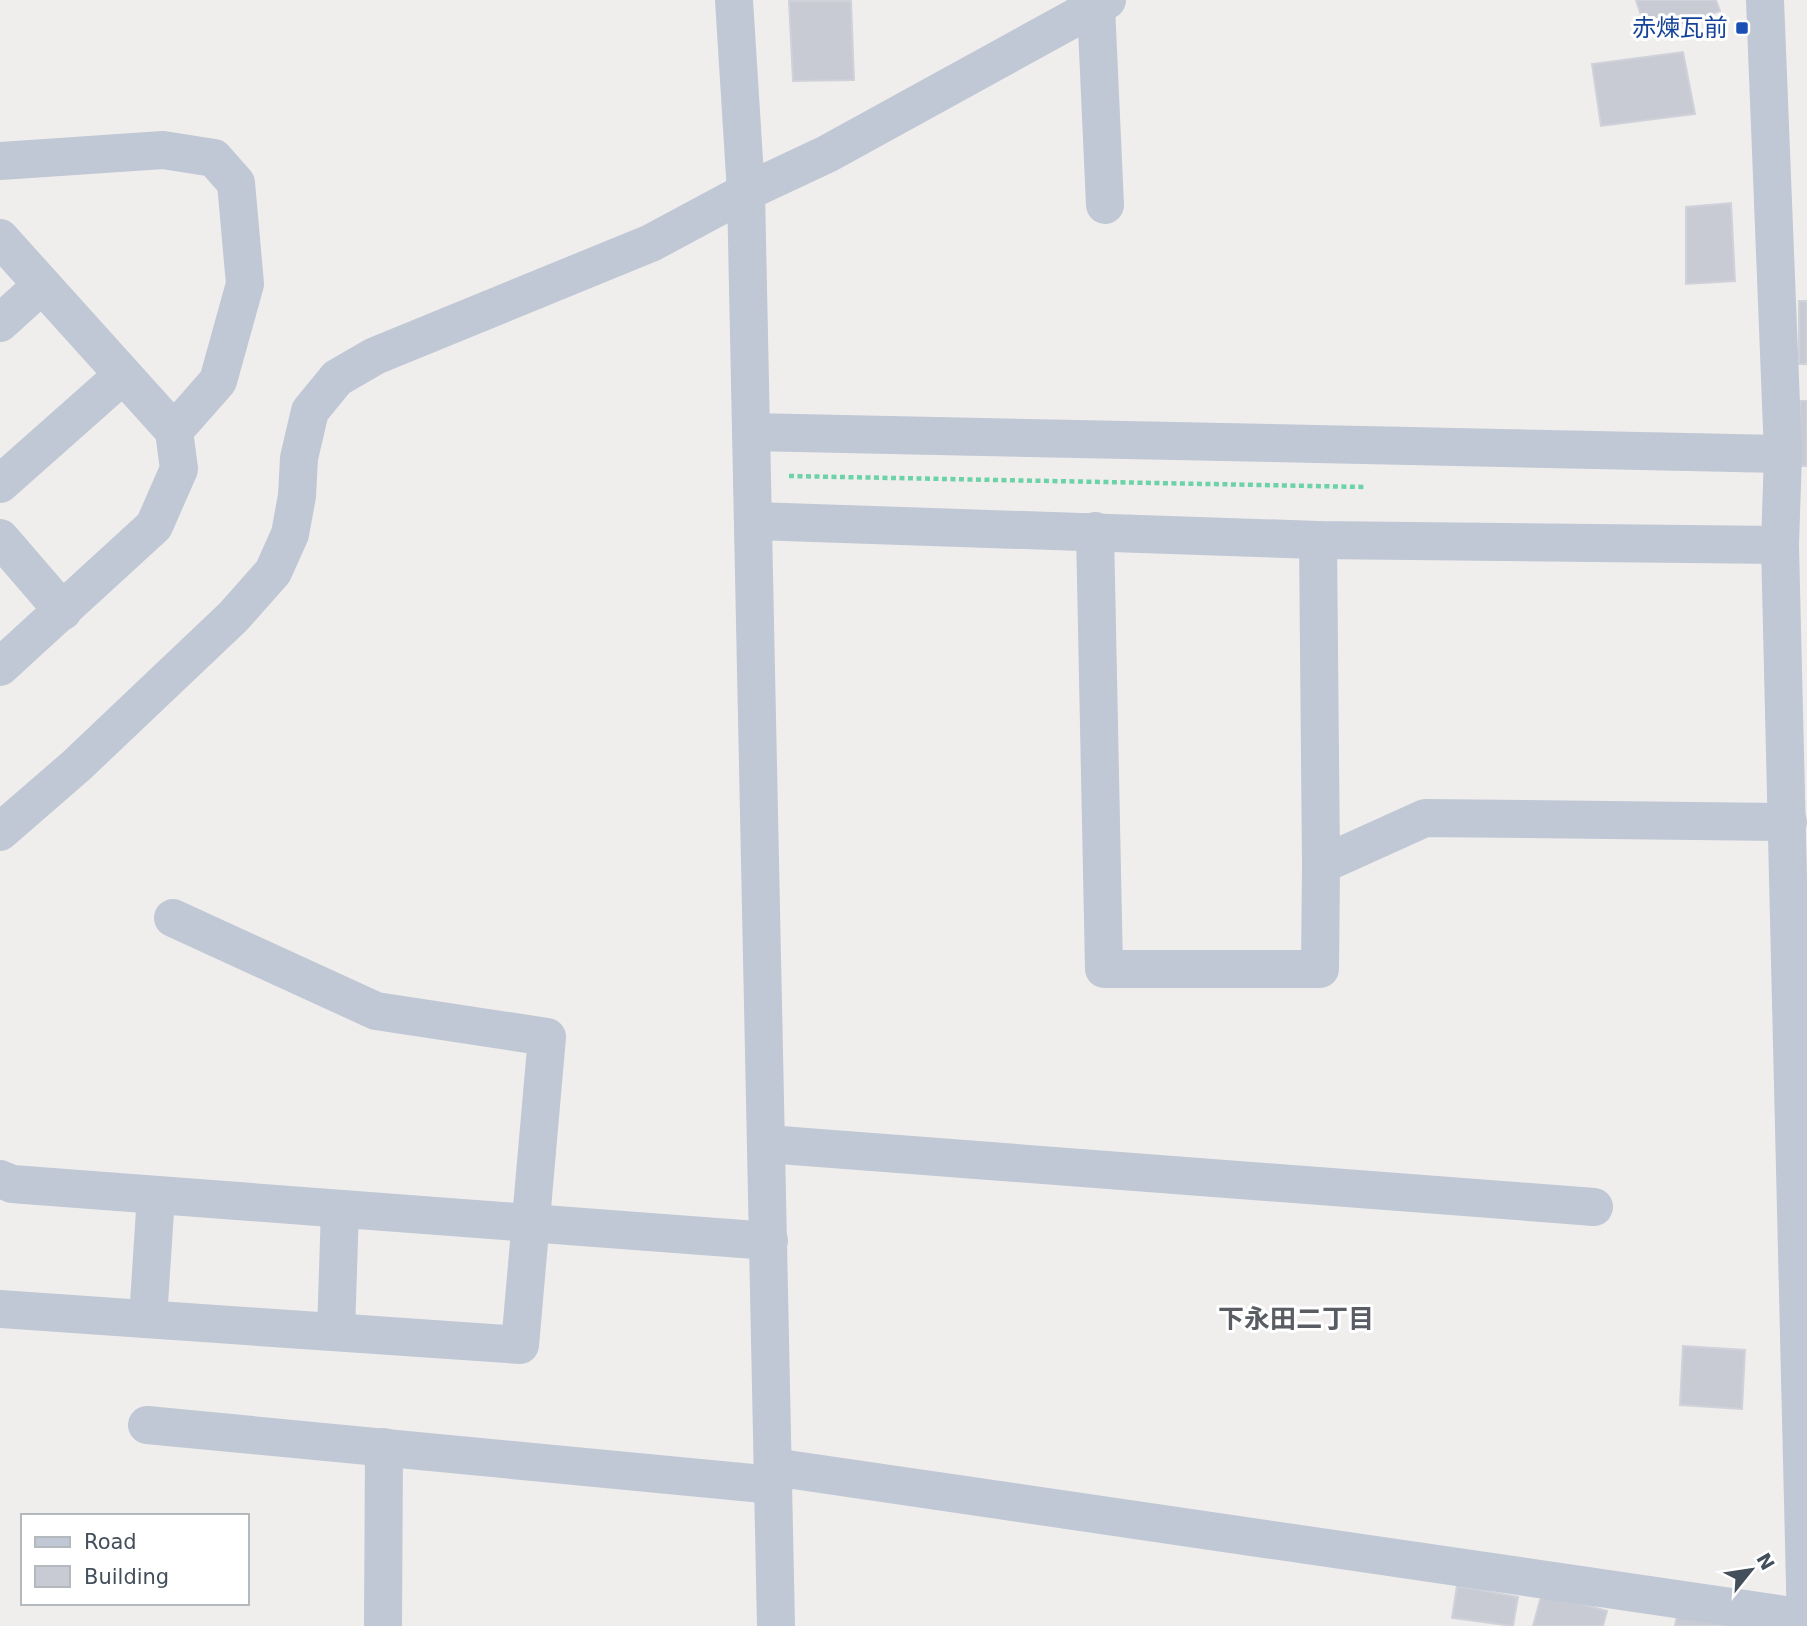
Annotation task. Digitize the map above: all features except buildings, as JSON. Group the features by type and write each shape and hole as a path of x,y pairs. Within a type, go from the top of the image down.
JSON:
{"street":[{"path":"734,0 746,192 776,1626"},
{"path":"148,1424 384,1447 773,1476 1806,1622 1799,1001 1787,822 1780,545 1794,495 1783,454 1765,0"},
{"path":"0,832 76,766 233,617 273,572 289,534 297,496 299,458 310,411 337,378 375,356 651,243 746,192 827,154 1102,3 1105,205"},
{"path":"0,161 163,150 214,158 236,183 245,284 218,381 174,431"},
{"path":"0,238 174,431 179,469 154,526 0,667"},
{"path":"0,323 42,285"},
{"path":"0,484 123,375"},
{"path":"752,432 1783,454"},
{"path":"754,521 1318,540 1780,545"},
{"path":"1095,531 1104,969 1320,969 1318,540"},
{"path":"0,538 63,611"},
{"path":"1321,865 1425,818 1787,822"},
{"path":"0,1309 520,1345 547,1037 376,1010 173,918"},
{"path":"767,1144 1594,1207"},
{"path":"0,1179 12,1184 769,1241"},
{"path":"148,1319 156,1195"},
{"path":"336,1332 340,1209"},
{"path":"383,1626 384,1447"}],"path":[{"path":"753,475 1378,487"}],"place":[{"name":"赤煉瓦前","path":"1742,28"}],"district":[{"name":"下永田二丁目","path":"1296,1319"}]}
